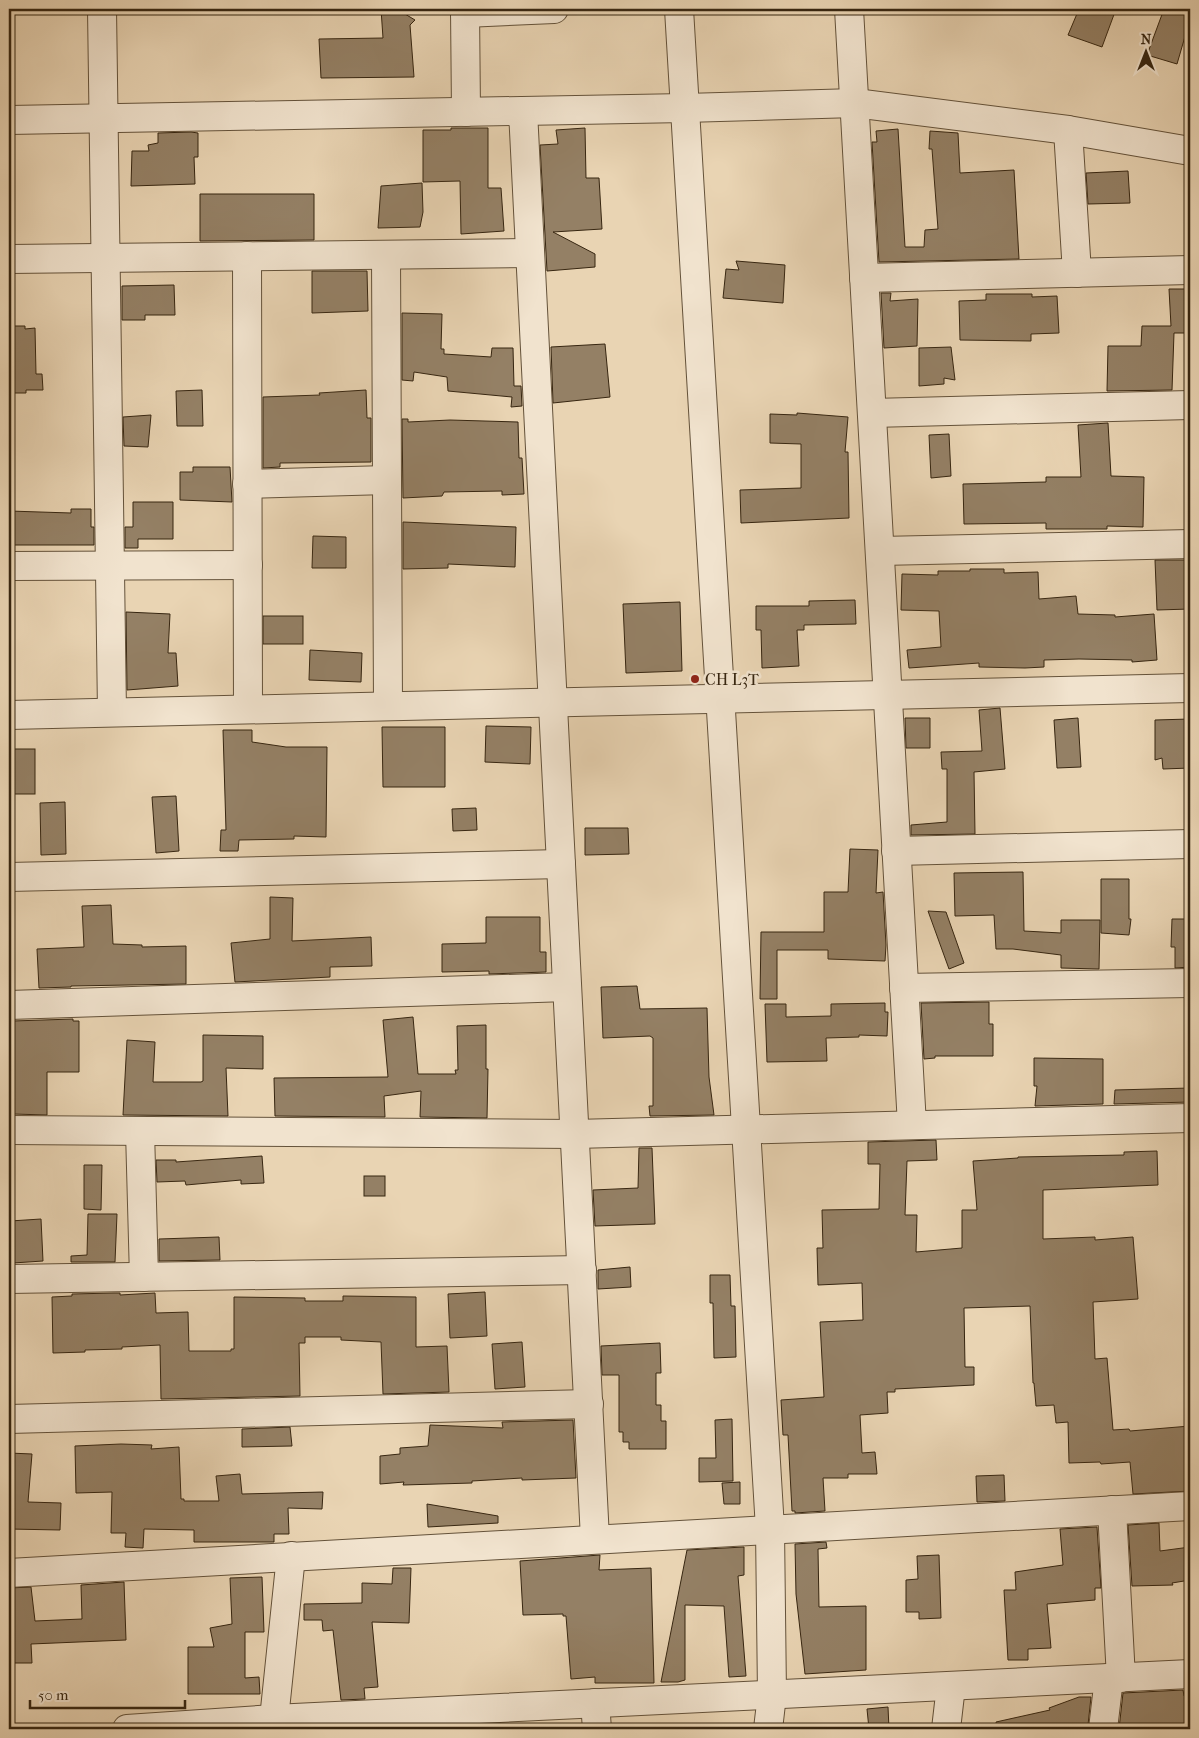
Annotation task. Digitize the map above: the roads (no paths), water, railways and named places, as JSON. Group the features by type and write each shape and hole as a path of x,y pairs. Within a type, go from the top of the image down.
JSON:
{"street":[{"path":"102,9 112,712"},
{"path":"466,112 466,11 554,9"},
{"path":"680,9 770,1529 772,1695 768,1729"},
{"path":"849,9 912,1125"},
{"path":"9,120 686,108 855,103 1068,130 1190,151"},
{"path":"523,111 596,1539"},
{"path":"1068,130 1077,273"},
{"path":"9,259 530,253"},
{"path":"386,254 388,706"},
{"path":"246,256 248,709"},
{"path":"864,278 1190,270"},
{"path":"872,413 1190,404"},
{"path":"247,484 387,480"},
{"path":"880,551 1190,544"},
{"path":"9,566 248,565"},
{"path":"9,715 1190,688"},
{"path":"896,851 1190,844"},
{"path":"9,877 561,864"},
{"path":"904,988 1190,983"},
{"path":"9,1005 567,987"},
{"path":"9,1130 575,1134 1190,1118"},
{"path":"140,1131 144,1277"},
{"path":"9,1279 582,1270"},
{"path":"9,1419 589,1404"},
{"path":"9,1573 1190,1506"},
{"path":"1102,1729 1115,1678 1112,1510"},
{"path":"275,1724 290,1556"},
{"path":"127,1729 596,1716 772,1695 1190,1674"},
{"path":"946,1729 951,1686"}],"place":[{"name":"CH L3T","path":"695,679"}]}
